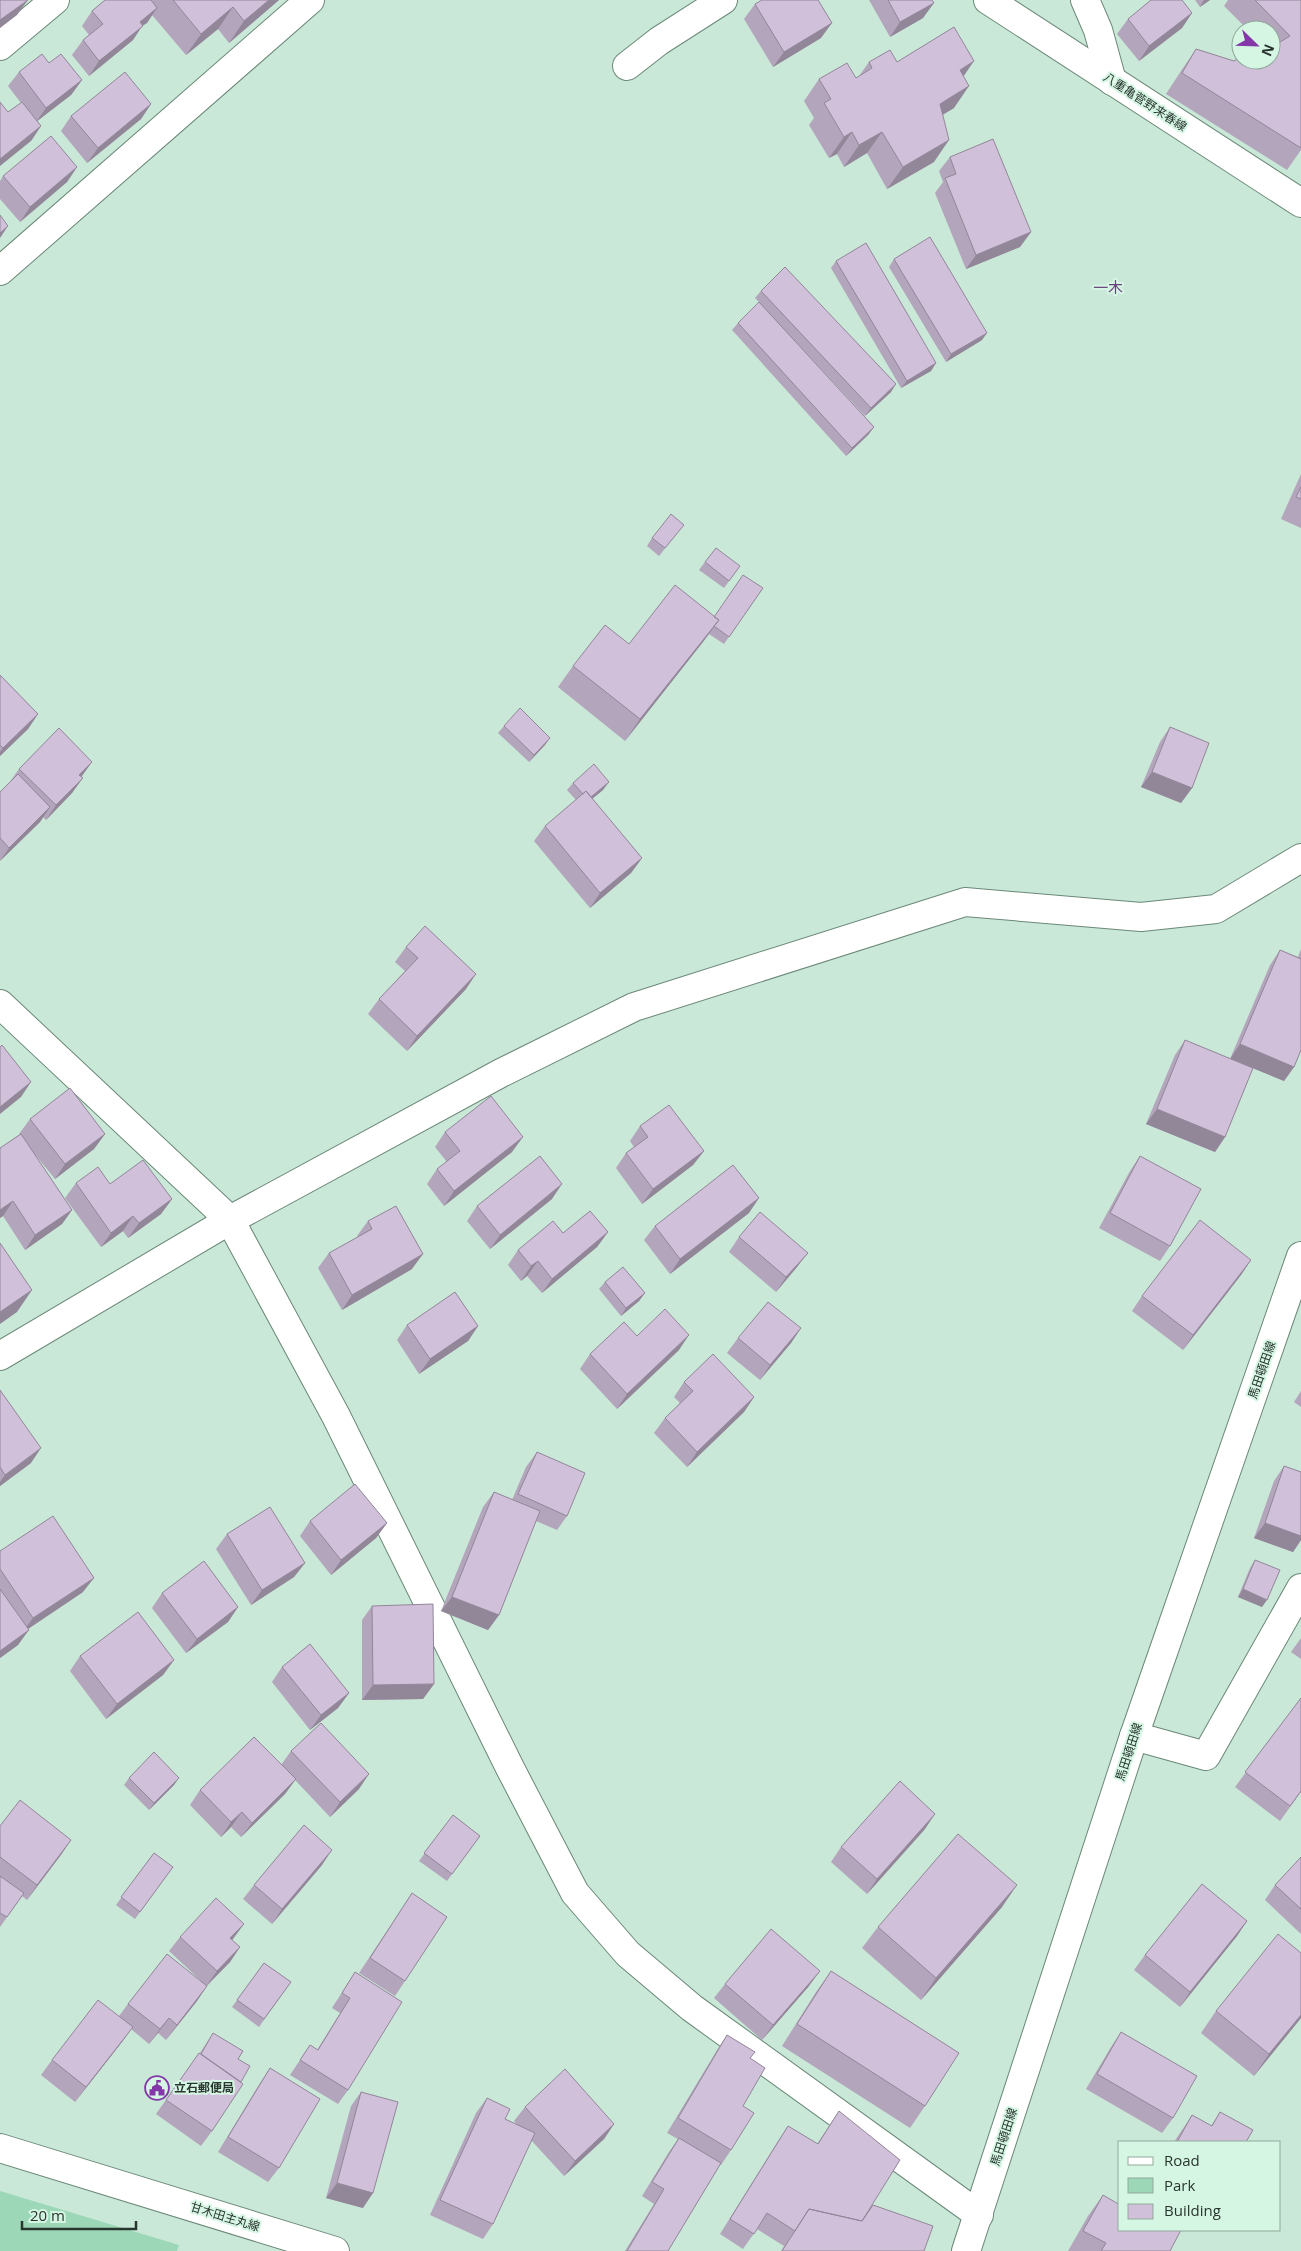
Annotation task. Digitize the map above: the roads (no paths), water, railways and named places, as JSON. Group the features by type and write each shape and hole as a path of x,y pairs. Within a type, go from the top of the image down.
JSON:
{"street":[{"path":"0,46 55,0"},
{"path":"0,271 310,0"},
{"path":"627,66 658,41 723,0"},
{"name":"八重亀菅野来春線","path":"988,0 1301,203"},
{"path":"1085,0 1098,30 1112,81"},
{"path":"0,1356 230,1220 501,1073 634,1007 965,902 1141,917 1216,909 1301,858"},
{"path":"0,1004 230,1220 336,1416 510,1768 575,1892 628,1954 692,2008 979,2215"},
{"name":"馬田頓田線","path":"966,2251 1134,1736 1301,1256"},
{"path":"1134,1736 1206,1756 1301,1588"},
{"name":"甘木田主丸線","path":"0,2148 335,2251"}],"place":[{"name":"立石郵便局","path":"157,2088"}],"district":[{"name":"一木","path":"1108,288"}]}
